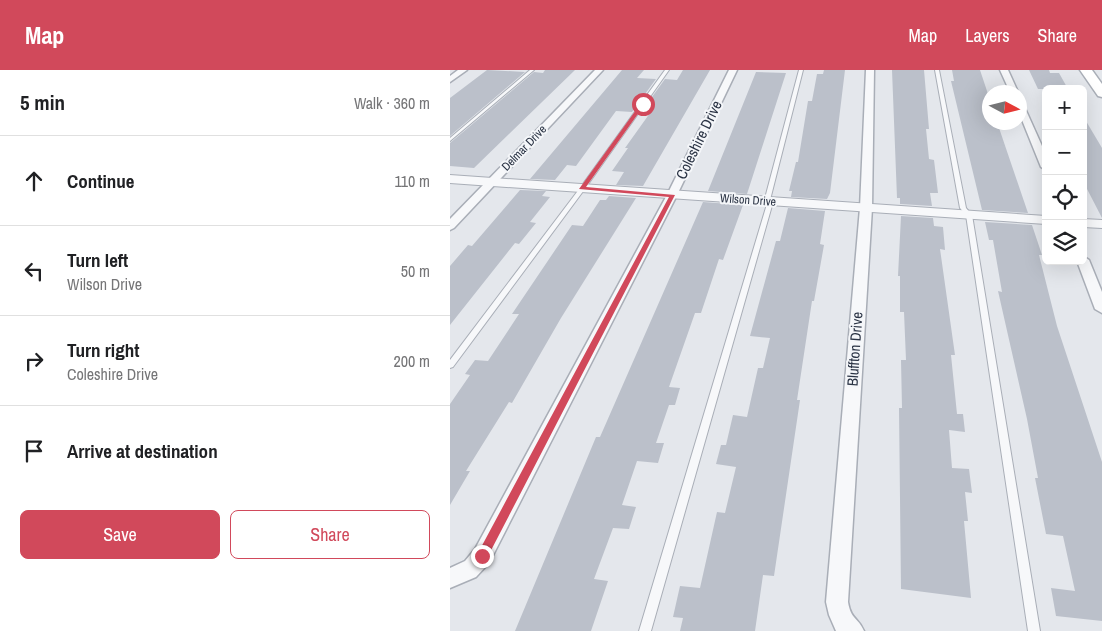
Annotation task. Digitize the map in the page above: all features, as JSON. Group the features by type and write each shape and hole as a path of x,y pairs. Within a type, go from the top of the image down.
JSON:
{"main road":[{"path":"1086,70 1102,93"}],"street":[{"path":"450,80 463,70"},
{"name":"Delmar Drive","path":"450,226 599,70"},
{"name":"Coleshire Drive","path":"456,577 473,569 482,556 672,195 733,70"},
{"name":"Bluffton Drive","path":"848,629 838,616 836,602 866,208 870,70"},
{"path":"1004,70 1011,85"},
{"path":"1027,122 1042,158"},
{"name":"Wilson Drive","path":"450,179 1042,220"},
{"path":"1087,223 1102,224"},
{"path":"1085,265 1102,309"}],"lane":[{"path":"450,140 532,70"},
{"path":"450,365 582,189 667,70"},
{"path":"645,631 769,202 801,70"},
{"path":"937,70 963,208 969,215 1034,631"}],"building":[{"path":"487,70 525,72 450,136 450,98"},
{"path":"545,70 575,70 474,168 450,166 450,143 534,72 543,73"},
{"path":"622,70 644,70 637,78 656,79 632,112 616,111 576,166 567,165 555,180 530,179"},
{"path":"683,70 710,70 643,186 616,185 624,172 612,171 628,148 625,148 650,113 641,112 665,79 677,80"},
{"path":"824,70 845,70 830,193 827,199 791,197 792,191 789,191 796,162 798,162 808,101 812,101 817,74 823,74"},
{"path":"892,70 924,70 929,129 926,129 929,159 934,160 938,193 930,193 932,206 900,204 900,198 897,198"},
{"path":"952,70 980,70 985,85 982,85 982,130 1000,130 1028,213 982,210 951,81 954,81"},
{"path":"1029,70 1049,70 1050,73 1059,73 1066,85 1042,85 1042,89 1038,89"},
{"path":"756,72 786,73 747,194 708,191"},
{"path":"1087,123 1102,148 1102,218 1087,189"},
{"path":"520,190 546,191 542,196 550,197 530,222 536,223 519,244 515,243 450,325 450,266 468,245 472,246"},
{"path":"609,196 636,198 561,318 512,403 509,402 466,471 470,471 450,505 450,404 470,375 465,374 475,360 488,361 519,314 512,314 572,225 583,226 600,200 606,200"},
{"path":"703,202 743,205 723,260 719,259 701,313 695,313 669,387 680,388 675,405 669,405 656,443 664,443 658,463 637,461 622,505 636,507 629,529 613,528 594,579 608,581 591,631 515,631 596,437 600,437"},
{"path":"788,208 825,211 820,244 824,245 814,301 812,301 797,400 800,400 774,576 763,575 755,631 680,631 683,618 673,617 680,586 700,588 717,512 725,513 736,467 716,464 721,445 726,445 733,415 747,417 758,368 763,368 770,338 750,336 776,241 780,241"},
{"path":"901,216 933,218 934,226 943,227 945,250 940,249 955,355 951,355 957,414 963,414 965,432 949,430 952,468 969,469 972,493 965,492 968,521 964,521 971,598 901,589 899,408 902,408 901,360 906,360 904,312 900,312 900,276 898,276"},
{"path":"985,222 1032,225 1042,255 1039,255 1057,326 1102,462 1102,621 1056,616 1051,588 1075,591 1063,536 1046,534 1035,478 1038,478 1027,419 998,291 1002,292 993,240 989,240"}],"route":[{"path":"482,556 672,195 582,189 643,104"}]}
